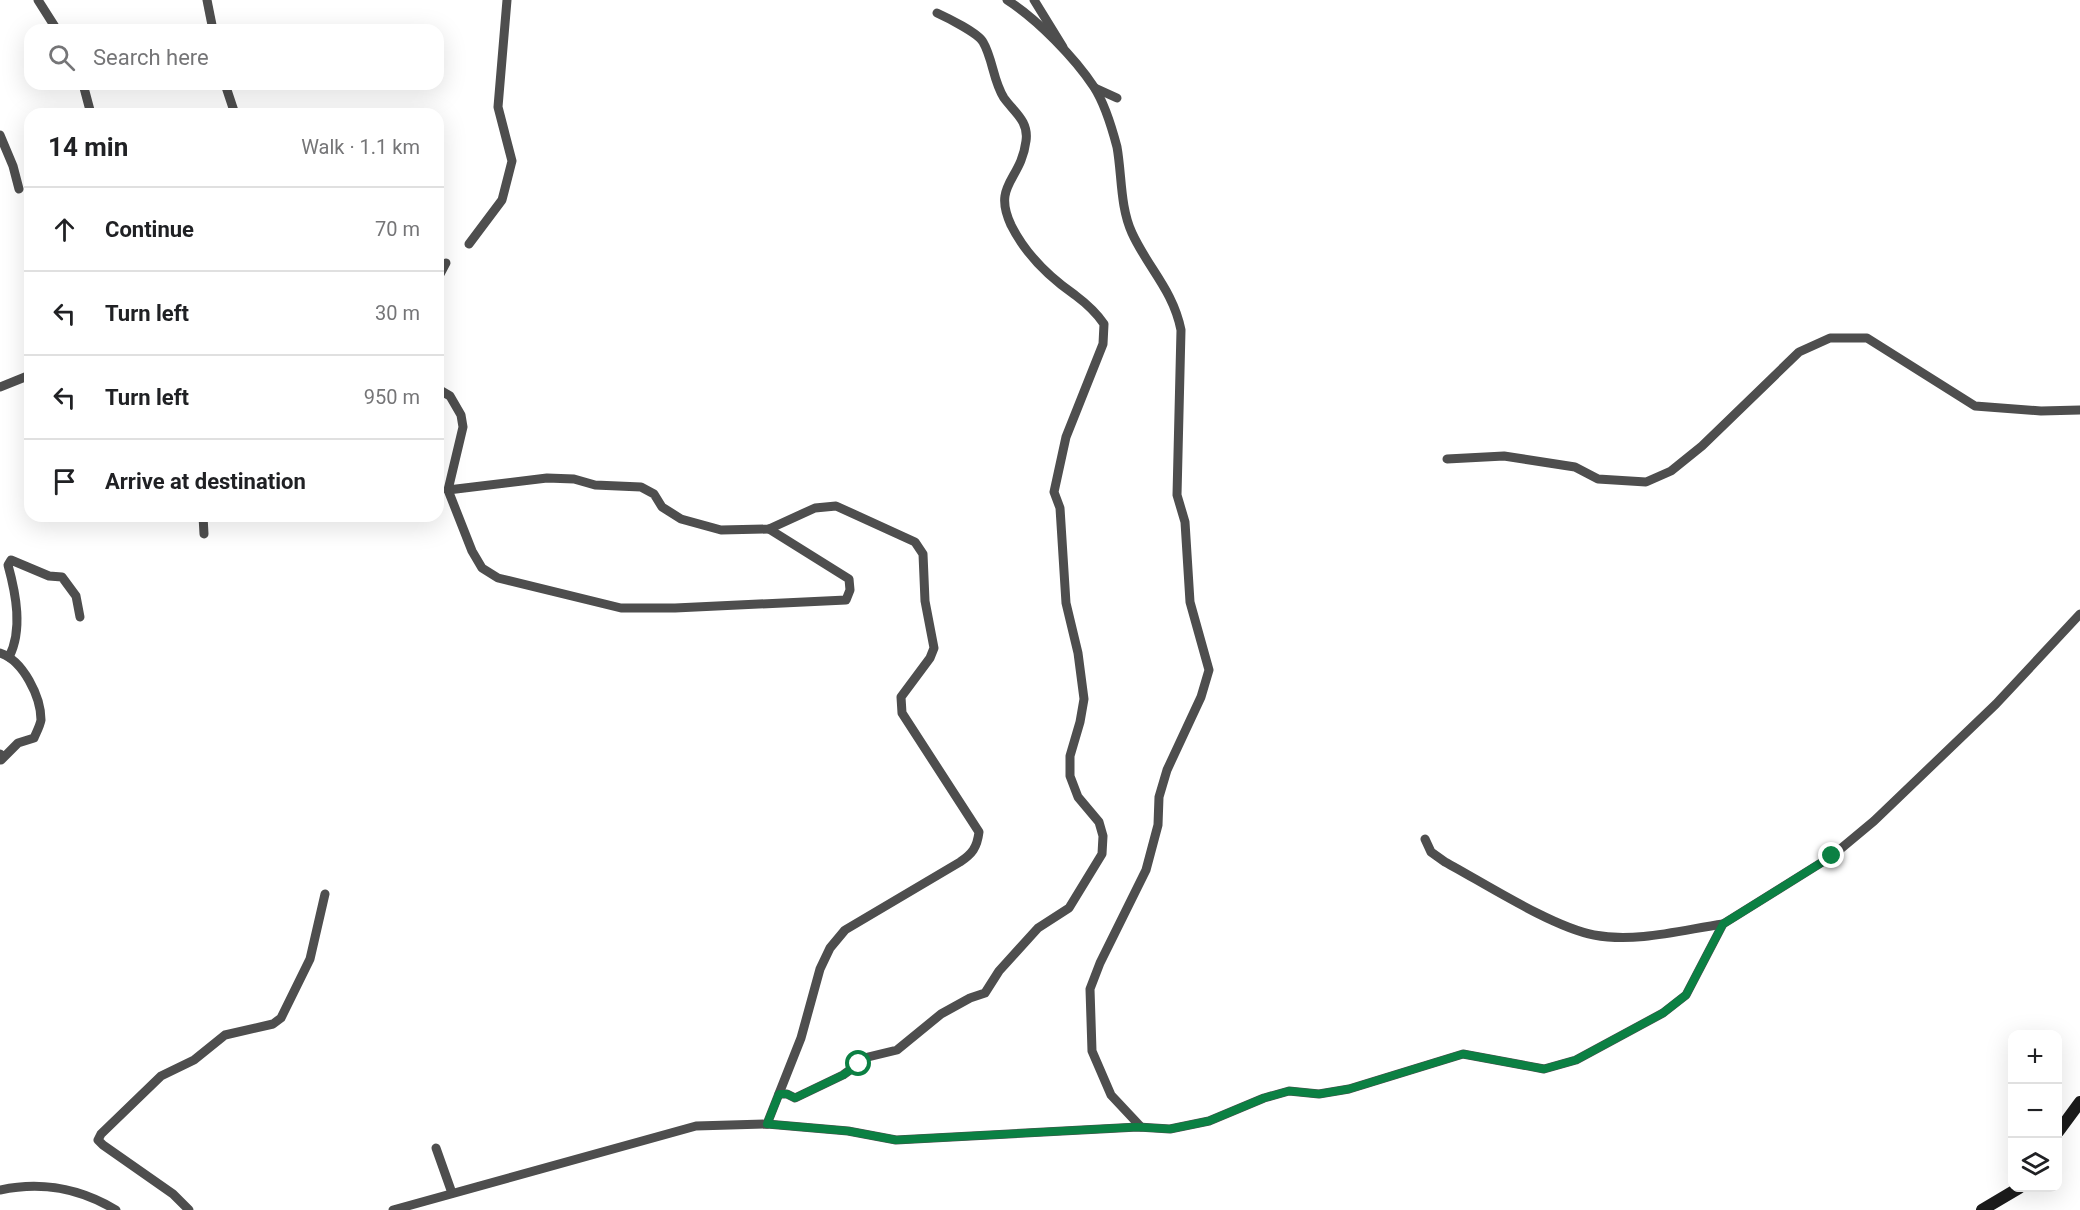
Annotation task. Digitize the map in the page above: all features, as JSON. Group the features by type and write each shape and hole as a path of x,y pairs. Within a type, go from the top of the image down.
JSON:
{"main road":[{"path":"2062,1127 2080,1102"},
{"path":"1982,1210 2012,1192"}],"street":[{"path":"38,0 53,24"},
{"path":"207,0 212,24"},
{"path":"469,244 502,200 512,161 498,107 507,0"},
{"path":"1007,0 1025,14 1095,88 1107,114 1116,147 1126,218 1132,234 1177,308 1181,347 1176,450 1178,495 1185,522 1190,602 1209,670 1201,697 1167,771 1159,797 1158,825 1146,870 1100,963 1090,989 1092,1051 1111,1095 1141,1127"},
{"path":"1034,0 1060,40 1066,55"},
{"path":"779,1094 787,1094 795,1098 843,1075 868,1057 897,1050 941,1014 970,998 985,993 1002,967 1038,928 1069,908 1102,854 1101,828 1078,797 1069,768 1073,738 1080,722 1084,699 1078,653 1066,603 1061,514 1054,492 1066,437 1103,344 1104,324 1083,300 1038,263 1010,222 1003,199 1004,191 1013,179 1022,159 1027,138 1024,122 1004,98 983,41 938,13"},
{"path":"1095,88 1117,98"},
{"path":"85,90 89,108"},
{"path":"227,90 233,108"},
{"path":"0,135 13,166 19,189"},
{"path":"444,267 446,263"},
{"path":"1447,459 1504,456 1575,467 1598,479 1646,482 1671,471 1702,446 1799,352 1830,338 1867,338 1975,406 2041,411 2080,410"},
{"path":"0,387 24,377"},
{"path":"444,392 450,396 461,415 464,427 448,490 472,551 482,568 498,578 621,608 675,608 846,600 850,590 849,579 769,529"},
{"path":"448,490 547,478 574,479 595,485 641,487 654,494 662,507 701,526 721,530 769,529 815,508 836,506 915,542 923,554 925,601 934,648 930,658 901,697 902,713 979,832 977,845 970,855 845,930 830,948 820,969 801,1038 767,1124"},
{"path":"203,522 204,534"},
{"path":"0,754 1,760 18,743 34,738 41,723 38,702 18,664 4,655 16,643 8,565 11,560 49,576 62,577 76,596 80,618"},
{"path":"1425,839 1431,852 1445,861 1553,920 1593,935 1624,937 1723,924 1832,856 1874,821 1996,704 2080,614"},
{"path":"189,1210 173,1194 103,1145 98,1140 100,1134 161,1076 194,1060 225,1035 273,1024 281,1018 310,959 325,894"},
{"path":"393,1210 696,1126 767,1124 848,1131 896,1140 1141,1127 1170,1129 1209,1121 1264,1098 1289,1091 1319,1094 1349,1089 1463,1054 1544,1069 1576,1060 1663,1013 1686,995 1723,924"},
{"path":"436,1148 453,1193"},
{"path":"0,1190 20,1186 76,1190 116,1210"}],"route":[{"path":"859,1064 843,1075 821,1083 795,1098 787,1094 779,1094 767,1124 848,1131 896,1140 1137,1127 1170,1129 1209,1121 1264,1098 1289,1091 1319,1094 1349,1089 1463,1054 1478,1055 1520,1067 1544,1069 1576,1060 1663,1013 1686,995 1723,924 1762,897 1832,856"}]}
